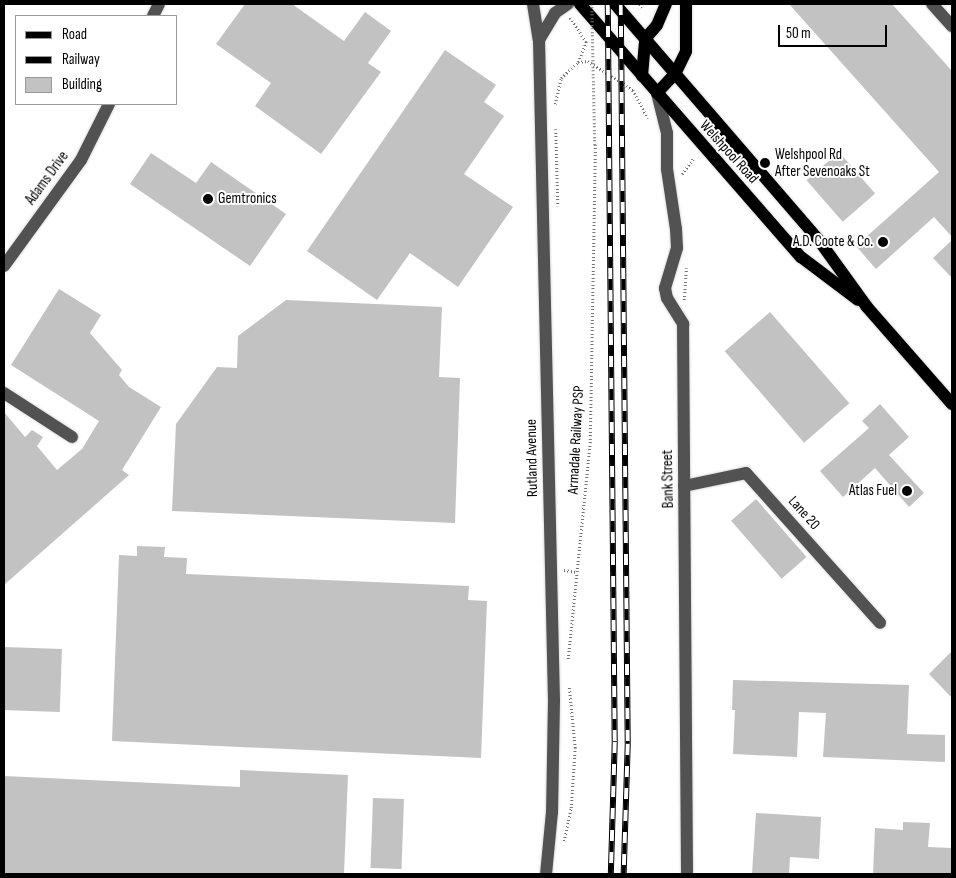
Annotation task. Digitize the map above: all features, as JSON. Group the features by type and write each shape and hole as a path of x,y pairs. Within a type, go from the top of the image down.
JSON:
{"main road":[{"name":"Welshpool Road","path":"580,4 801,257 868,307"},
{"name":"Welshpool Road","path":"615,4 818,239 868,307 952,404"},
{"path":"642,76 645,39 657,25 666,4"},
{"path":"656,92 675,74 686,51 686,4"}],"street":[{"name":"Rutland Avenue","path":"533,4 539,40 554,700 552,812 546,874"},
{"path":"932,4 952,26"},
{"path":"539,40 564,6"},
{"name":"Bank Street","path":"656,92 668,134 667,169 677,248 665,288 667,298 683,324 687,874"},
{"name":"Adams Drive","path":"4,266 81,160 108,105"},
{"path":"4,393 72,437"},
{"name":"Lane 20","path":"684,486 746,473 880,623"}],"path":[{"name":"Armadale Railway PSP","path":"567,667 590,443 595,144 592,4"},
{"path":"556,112 559,82 578,62 586,42 579,27 564,6"},
{"path":"578,62 588,62 633,90 650,121"},
{"path":"556,122 558,208"},
{"path":"562,569 577,572"},
{"path":"563,849 571,808 575,748 568,685"}],"building":[{"path":"245,4 292,4 344,41 365,12 391,31 368,63 381,72 321,154 255,106 271,83 216,44"},
{"path":"789,4 892,4 952,71 952,237 934,217 876,269 856,246 939,172"},
{"path":"445,50 496,85 484,102 504,116 464,174 513,207 458,287 410,253 377,300 307,251"},
{"path":"839,152 875,194 843,222 807,180"},
{"name":"Gemtronics","path":"151,153 196,183 211,162 286,214 250,266 130,184"},
{"path":"952,240 952,278 933,258"},
{"path":"59,289 101,315 90,333 122,370 119,375 129,387 161,407 122,470 129,475 4,585 4,412 25,437 32,430 43,437 37,446 57,470 82,449 99,421 11,365"},
{"path":"286,300 442,307 439,377 460,378 455,523 172,511 176,424 217,367 237,368 238,336"},
{"path":"770,312 849,403 804,443 725,351"},
{"path":"880,404 909,437 889,455 924,493 909,507 875,468 843,497 820,471 869,428 862,421"},
{"path":"756,499 807,557 782,579 731,521"},
{"path":"137,546 165,547 164,557 187,558 186,574 469,586 468,600 487,601 481,758 112,741 119,555 137,556"},
{"path":"4,647 62,649 60,712 4,710"},
{"path":"952,651 952,698 929,674"},
{"path":"733,680 909,685 907,734 945,735 945,762 823,757 826,713 799,712 797,757 733,754 735,710 732,710"},
{"path":"240,770 348,775 344,874 4,874 4,776 240,787"},
{"path":"373,798 404,799 402,869 371,868"},
{"path":"756,813 821,817 819,859 790,857 789,874 752,874"},
{"path":"903,822 930,823 928,847 952,848 952,874 873,874 875,828 903,830"}],"railway":[{"path":"608,4 615,742 611,874"},
{"path":"621,4 628,744 624,874"}],"place":[{"name":"Welshpool Rd After Sevenoaks St","path":"765,163"},
{"name":"Gemtronics","path":"208,199"},
{"name":"A.D. Coote & Co.","path":"883,242"},
{"name":"Atlas Fuel","path":"907,491"}]}
